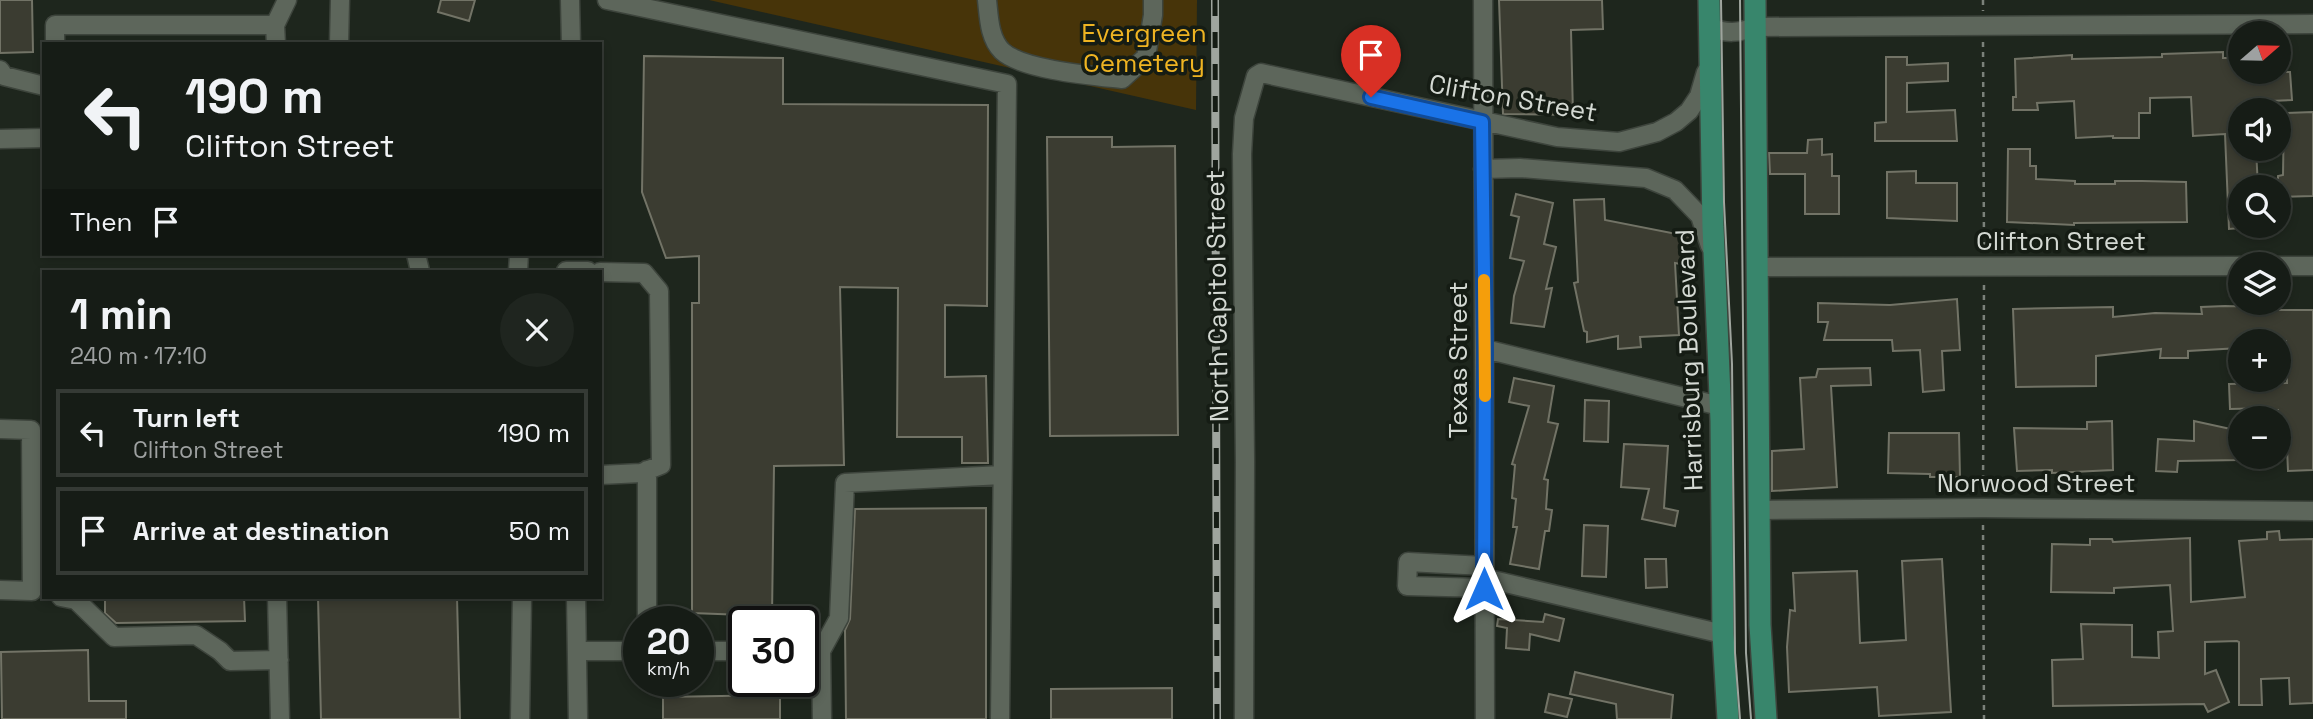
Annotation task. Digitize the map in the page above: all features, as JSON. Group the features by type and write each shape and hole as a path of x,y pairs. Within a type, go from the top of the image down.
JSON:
{"main road":[{"name":"Harrisburg Boulevard","path":"1709,0 1726,719"},
{"path":"1755,0 1760,625 1766,719"}],"street":[{"path":"276,42 275,25 287,0"},
{"path":"340,0 340,42"},
{"path":"570,0 571,42"},
{"path":"607,0 1007,84 1000,719"},
{"path":"987,0 991,33 1003,52 1024,61 1075,75 1122,79 1146,57 1153,0"},
{"name":"Texas Street","path":"1483,0 1485,719"},
{"path":"1709,27 1720,32 1740,33 1755,27 2313,24"},
{"path":"55,42 55,25 275,25"},
{"name":"Clifton Street","path":"1262,73 1557,137 1619,142 1657,132 1689,111 1699,96 1710,55"},
{"path":"0,70 4,76 42,86"},
{"name":"North Capitol Street","path":"1244,719 1242,154 1244,118 1256,76 1262,73"},
{"path":"0,139 42,138"},
{"path":"1483,169 1520,168 1646,178 1675,190 1700,216 1714,257"},
{"name":"Clifton Street","path":"1756,267 2228,266"},
{"path":"2291,266 2313,266"},
{"path":"602,272 644,273 659,291 661,465 641,473 602,474"},
{"path":"1485,349 1720,406"},
{"path":"0,429 37,431 38,592 0,590"},
{"path":"647,470 647,606"},
{"path":"819,642 839,618 845,483 1002,475"},
{"name":"Norwood Street","path":"1759,510 1983,508 2313,512"},
{"path":"1484,577 1723,634"},
{"path":"71,599 76,600 114,637 195,635 230,661 279,660"},
{"path":"277,599 280,719"},
{"path":"520,719 522,599"},
{"path":"576,599 578,719"},
{"path":"577,651 623,651"},
{"path":"819,697 822,719"}],"path":[{"path":"1983,0 1984,719"}],"green space":[{"name":"Evergreen Cemetery","path":"709,0 1197,0 1196,110"}],"building":[{"path":"0,0 32,0 33,52 0,53"},
{"path":"441,0 475,0 469,21 438,12"},
{"path":"1499,0 1602,0 1603,29 1571,30 1573,115 1503,114"},
{"path":"2223,52 2223,58 2228,58 2228,84 2291,84 2292,100 2228,98 2228,161 2257,161 2257,175 2228,175 2228,205 2225,134 2193,136 2191,97 2150,98 2150,113 2139,113 2139,138 2076,138 2074,101 2037,103 2038,110 2013,110 2013,97 2016,97 2015,59 2072,55 2072,59 2162,57 2162,54"},
{"path":"644,56 783,58 783,104 988,105 987,306 945,305 945,377 986,376 988,463 962,463 962,437 897,437 898,288 840,287 844,465 774,466 772,606 728,606 728,614 714,614 714,606 692,606 692,303 699,303 699,256 666,258 642,192"},
{"path":"1886,57 1907,57 1907,65 1948,63 1948,81 1907,83 1907,112 1955,110 1957,141 1875,141 1875,123 1886,122"},
{"path":"2313,112 2313,196 2291,197 2291,175 2283,175 2283,161 2291,161 2291,113"},
{"path":"1047,137 1112,137 1112,147 1175,146 1178,435 1050,436"},
{"path":"1822,139 1822,155 1832,154 1832,176 1839,176 1839,214 1805,214 1805,174 1770,174 1769,153 1807,153 1808,140"},
{"path":"2008,149 2030,149 2030,166 2036,166 2036,179 2075,181 2075,184 2115,184 2115,181 2186,182 2187,222 2074,225 2007,222"},
{"path":"1916,171 1916,183 1957,183 1957,221 1887,218 1887,172"},
{"path":"1516,194 1553,203 1544,244 1556,247 1546,289 1552,288 1544,327 1511,323 1514,296 1524,261 1510,258 1519,217 1511,215"},
{"path":"1604,199 1605,220 1692,237 1686,265 1675,263 1679,335 1640,337 1641,347 1618,349 1618,336 1587,342 1587,332 1584,331 1574,283 1578,282 1574,200"},
{"path":"1957,299 1960,350 1942,351 1944,390 1923,392 1920,350 1893,351 1892,340 1824,340 1828,322 1818,322 1818,303 1890,305"},
{"path":"2228,306 2228,315 2291,315 2291,310 2313,310 2313,470 2288,471 2291,469 2291,406 2230,406 2229,392 2291,392 2291,329 2228,329 2228,349 2188,351 2188,358 2160,358 2161,349 2096,356 2096,386 2016,387 2013,309 2113,307 2113,317 2155,313 2202,314 2201,307"},
{"path":"1870,368 1871,385 1831,386 1837,487 1772,491 1772,451 1804,449 1800,378 1816,377 1818,369"},
{"path":"1514,378 1554,386 1548,422 1558,424 1544,479 1548,480 1546,509 1552,510 1549,531 1545,531 1539,569 1510,564 1517,527 1513,527 1516,499 1512,498 1515,465 1512,464 1529,406 1509,402"},
{"path":"1585,400 1609,401 1608,442 1584,441"},
{"path":"2112,421 2113,470 2052,473 2052,470 2017,471 2014,428 2087,429 2087,422"},
{"path":"2194,421 2228,428 2228,460 2178,461 2177,472 2156,471 2158,439 2194,441"},
{"path":"1889,433 1959,433 1960,477 1888,473"},
{"path":"1624,444 1668,446 1664,508 1678,511 1675,526 1642,519 1649,489 1621,487"},
{"path":"986,508 986,719 846,719 845,630 850,619 855,509"},
{"path":"1584,525 1608,526 1606,577 1582,576"},
{"path":"2279,531 2280,540 2313,539 2313,703 2290,704 2289,678 2261,679 2262,705 2239,705 2237,641 2205,642 2205,674 2216,670 2229,702 2208,712 2204,704 2053,706 2052,660 2083,659 2081,624 2132,625 2132,657 2159,658 2158,632 2173,631 2170,585 2114,588 2114,593 2051,592 2052,544 2090,545 2090,539 2112,539 2113,542 2190,538 2191,602 2245,597 2239,541 2267,539 2267,532"},
{"path":"1645,559 1666,559 1667,587 1646,588"},
{"path":"1942,559 1951,712 1879,716 1877,687 1789,692 1787,647 1790,610 1795,611 1793,573 1857,571 1860,643 1906,640 1902,561"},
{"path":"105,599 244,599 245,621 116,623 105,613"},
{"path":"318,599 457,599 460,719 321,719"},
{"path":"1545,614 1564,619 1559,641 1530,634 1529,650 1506,648 1507,628 1497,626 1498,619 1543,622"},
{"path":"88,650 89,701 126,701 126,719 2,719 1,652"},
{"path":"1575,672 1673,695 1671,719 1617,719 1616,704 1570,694"},
{"path":"1172,688 1172,719 1051,719 1051,689"},
{"path":"1549,694 1572,699 1567,717 1545,712"},
{"path":"663,697 780,697 780,719 663,719"}],"tram line":[{"path":"1721,0 1724,202 1732,364 1735,653 1740,719"},
{"path":"1740,0 1746,653 1751,719"}],"railway":[{"path":"1215,0 1217,719"}],"slow traffic":[{"path":"1484,280 1485,396"}],"route":[{"path":"1371,97 1482,122 1484,589"}]}
